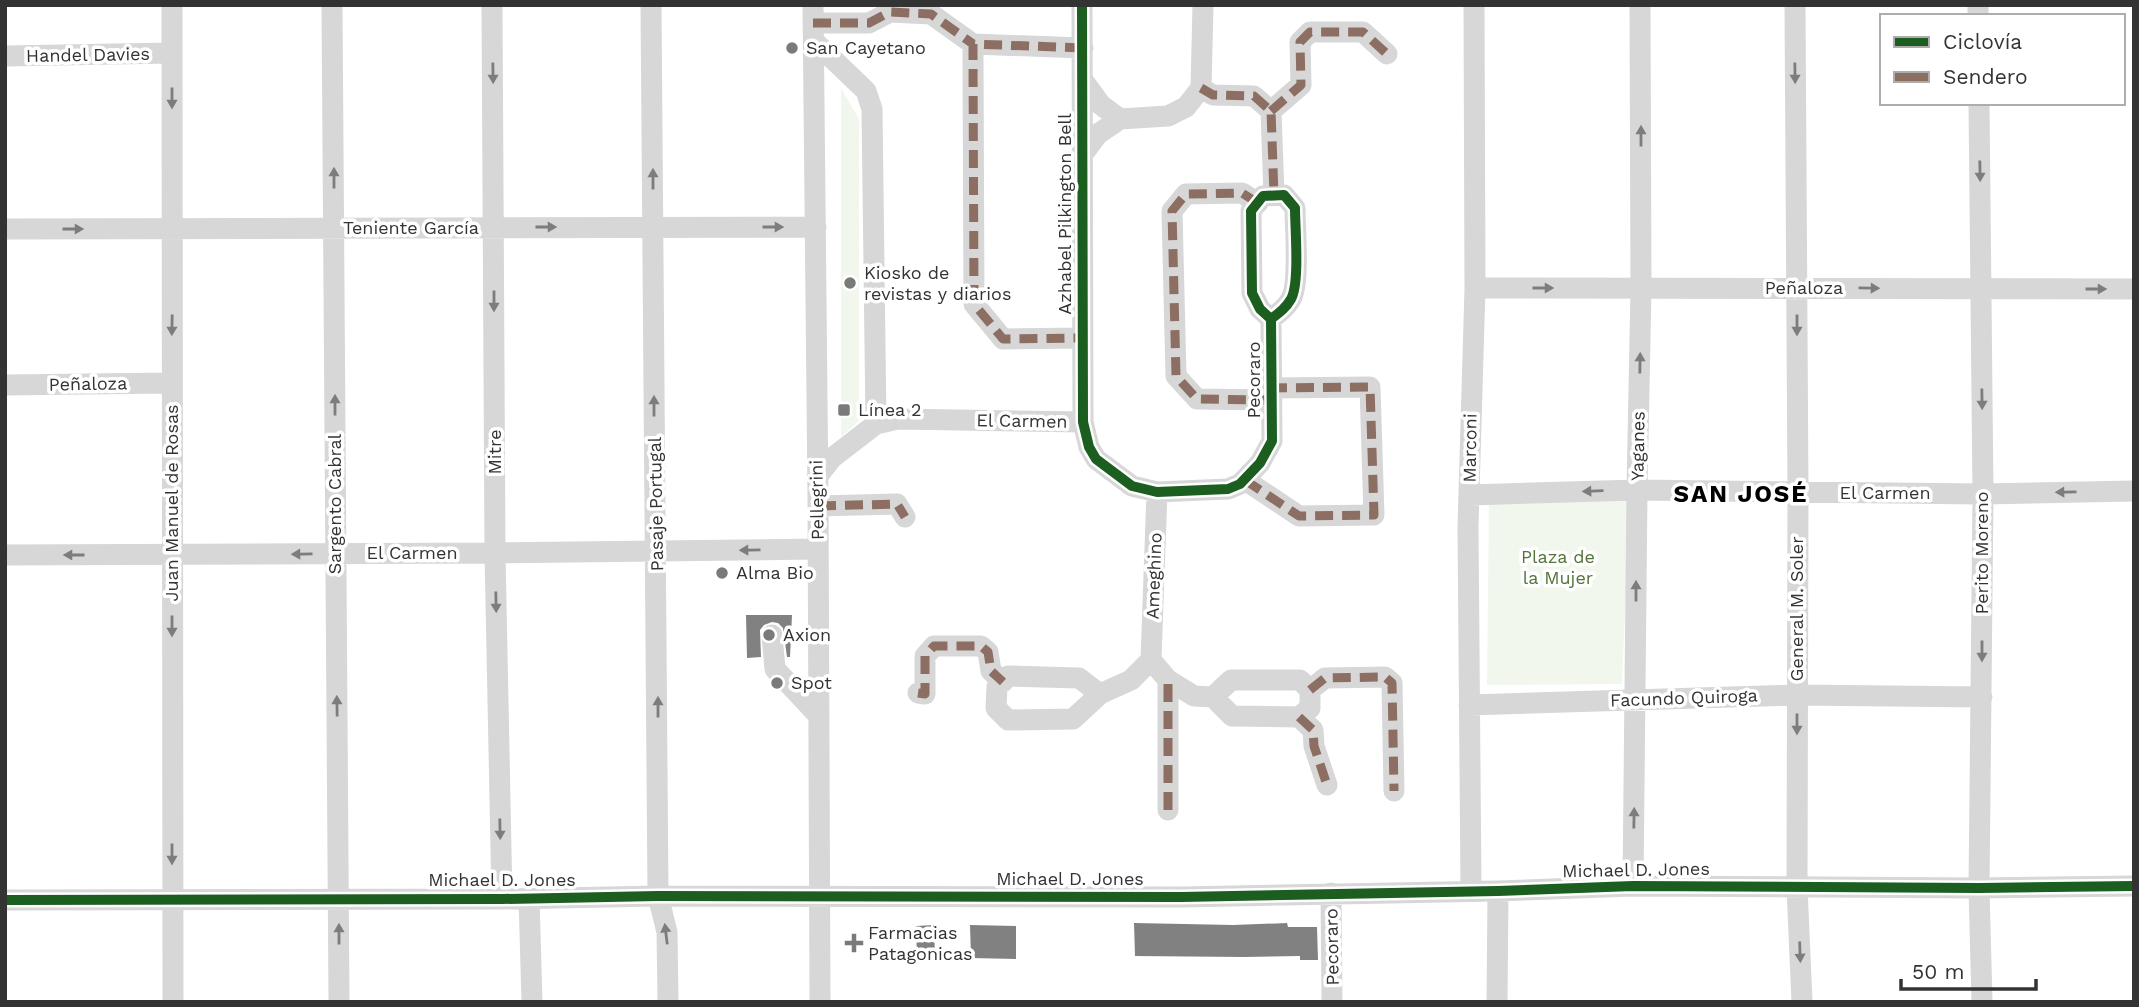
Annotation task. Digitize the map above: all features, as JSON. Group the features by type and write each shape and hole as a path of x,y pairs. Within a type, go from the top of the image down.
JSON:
{"street":[{"name":"Juan Manuel de Rosas","path":"172,5 173,1002"},
{"name":"Sargento Cabral","path":"332,5 339,1002"},
{"name":"Mitre","path":"492,5 495,553 502,899"},
{"name":"Pasaje Portugal","path":"652,5 658,896 667,932 668,1002"},
{"name":"Azhabel Pilkington Bell","path":"1082,5 1083,422"},
{"path":"1083,154 1098,134 1120,119 1168,116 1186,107 1201,88 1203,5"},
{"name":"Marconi","path":"1471,890 1469,495 1475,288 1474,5"},
{"name":"Yaganes","path":"1633,886 1642,288 1640,5"},
{"name":"General M. Soler","path":"1795,5 1797,887 1802,1002"},
{"path":"813,23 869,23 890,12 931,13 973,44 1083,48"},
{"path":"813,23 866,91 872,109 876,424"},
{"name":"Pellegrini","path":"813,23 820,1002"},
{"path":"1245,480 1299,516 1374,514 1370,387 1197,399 1176,376 1172,211 1186,194 1242,193 1266,199 1271,111 1301,85 1300,42 1310,32 1363,32 1387,54"},
{"path":"973,44 974,304 1003,339 1083,338"},
{"name":"Handel Davies","path":"5,56 172,53"},
{"path":"1082,79 1101,105 1120,119"},
{"path":"1201,88 1213,95 1254,96 1271,111"},
{"name":"Perito Moreno","path":"1979,105 1983,494 1979,888 1982,1002"},
{"name":"Pecoraro","path":"1245,480 1260,463 1272,441 1271,319 1260,309 1252,293 1251,211 1266,199 1283,195 1295,208 1296,268 1293,296 1283,310 1271,319"},
{"name":"Teniente García","path":"5,229 816,227"},
{"name":"Peñaloza","path":"1475,288 2134,289"},
{"name":"Peñaloza","path":"5,385 172,383"},
{"name":"El Carmen","path":"817,477 832,458 876,424 898,419 1083,422 1096,459 1132,486 1157,492 1228,489 1245,480"},
{"name":"El Carmen","path":"1469,495 1637,490 1983,494 2134,491"},
{"name":"Ameghino","path":"1151,660 1157,492"},
{"path":"818,506 897,504 905,517"},
{"name":"El Carmen","path":"5,555 818,549"},
{"path":"772,635 775,669 818,716"},
{"path":"918,693 925,694 925,656 934,646 981,646 988,652 991,671 1003,682"},
{"path":"1100,694 1079,677 1008,676 997,687 996,708 1008,720 1073,719 1100,694 1131,680 1151,660 1168,680 1194,695 1213,697 1232,716 1299,717 1310,708 1310,690 1300,680 1231,680 1213,697"},
{"path":"1310,690 1325,678 1385,677 1392,684 1394,791"},
{"path":"1168,680 1168,810"},
{"name":"Facundo Quiroga","path":"1469,705 1797,695 1982,697"},
{"path":"1299,717 1313,730 1314,746 1327,786"},
{"name":"Michael D. Jones","path":"5,900 658,896 1181,897 1633,886 2134,886"},
{"path":"1497,1002 1499,891"},
{"name":"Pecoraro","path":"1331,893 1332,1002"},
{"path":"529,898 532,1002"}],"green space":[{"path":"841,88 859,119 859,421 841,437"},
{"name":"Plaza de la Mujer","path":"1630,496 1622,684 1487,685 1489,500"}],"building":[{"path":"746,615 792,615 790,657 787,657 783,628 772,622 760,630 761,657 747,658"},
{"path":"1134,923 1287,923 1288,927 1317,927 1318,960 1300,960 1300,956 1135,956"},
{"path":"934,925 935,958 917,958 916,926"},
{"path":"970,925 1016,926 1016,959 971,958"}],"marked path":[{"path":"813,23 869,23 890,12 931,14 973,44"},
{"path":"1271,111 1301,85 1300,42 1310,32 1363,32 1387,54"},
{"path":"1083,48 973,44 974,304 1003,339 1083,338"},
{"path":"1201,88 1213,95 1254,96 1271,111 1274,195"},
{"path":"1258,203 1242,193 1186,194 1172,211 1176,376 1197,399 1272,400"},
{"path":"1245,480 1299,516 1374,515 1370,387 1271,388"},
{"path":"818,506 897,504 905,517"},
{"path":"918,693 925,694 925,656 934,646 981,646 988,652 991,671 1003,682"},
{"path":"1310,690 1325,678 1385,677 1392,683 1394,791"},
{"path":"1168,680 1168,810"},
{"path":"1299,717 1313,730 1314,746 1327,785"}],"cycle path":[{"path":"1082,5 1083,422 1089,447 1096,459 1132,486 1157,492 1228,489 1240,484 1260,463 1272,441 1271,319 1260,309 1252,293 1251,211 1263,196 1284,195 1295,208 1294,291 1289,302 1271,319"},
{"path":"5,900 658,896 1181,897 1633,886 2134,886"}],"place":[{"name":"San Cayetano","path":"792,48"},
{"name":"Kiosko de revistas y diarios","path":"850,283"},
{"name":"Línea 2","path":"844,410"},
{"name":"Alma Bio","path":"722,573"},
{"name":"Axion","path":"769,635"},
{"name":"Spot","path":"777,683"},
{"name":"Farmacias Patagonicas","path":"854,943"}],"district":[{"name":"SAN JOSÉ","path":"1741,494"}]}
